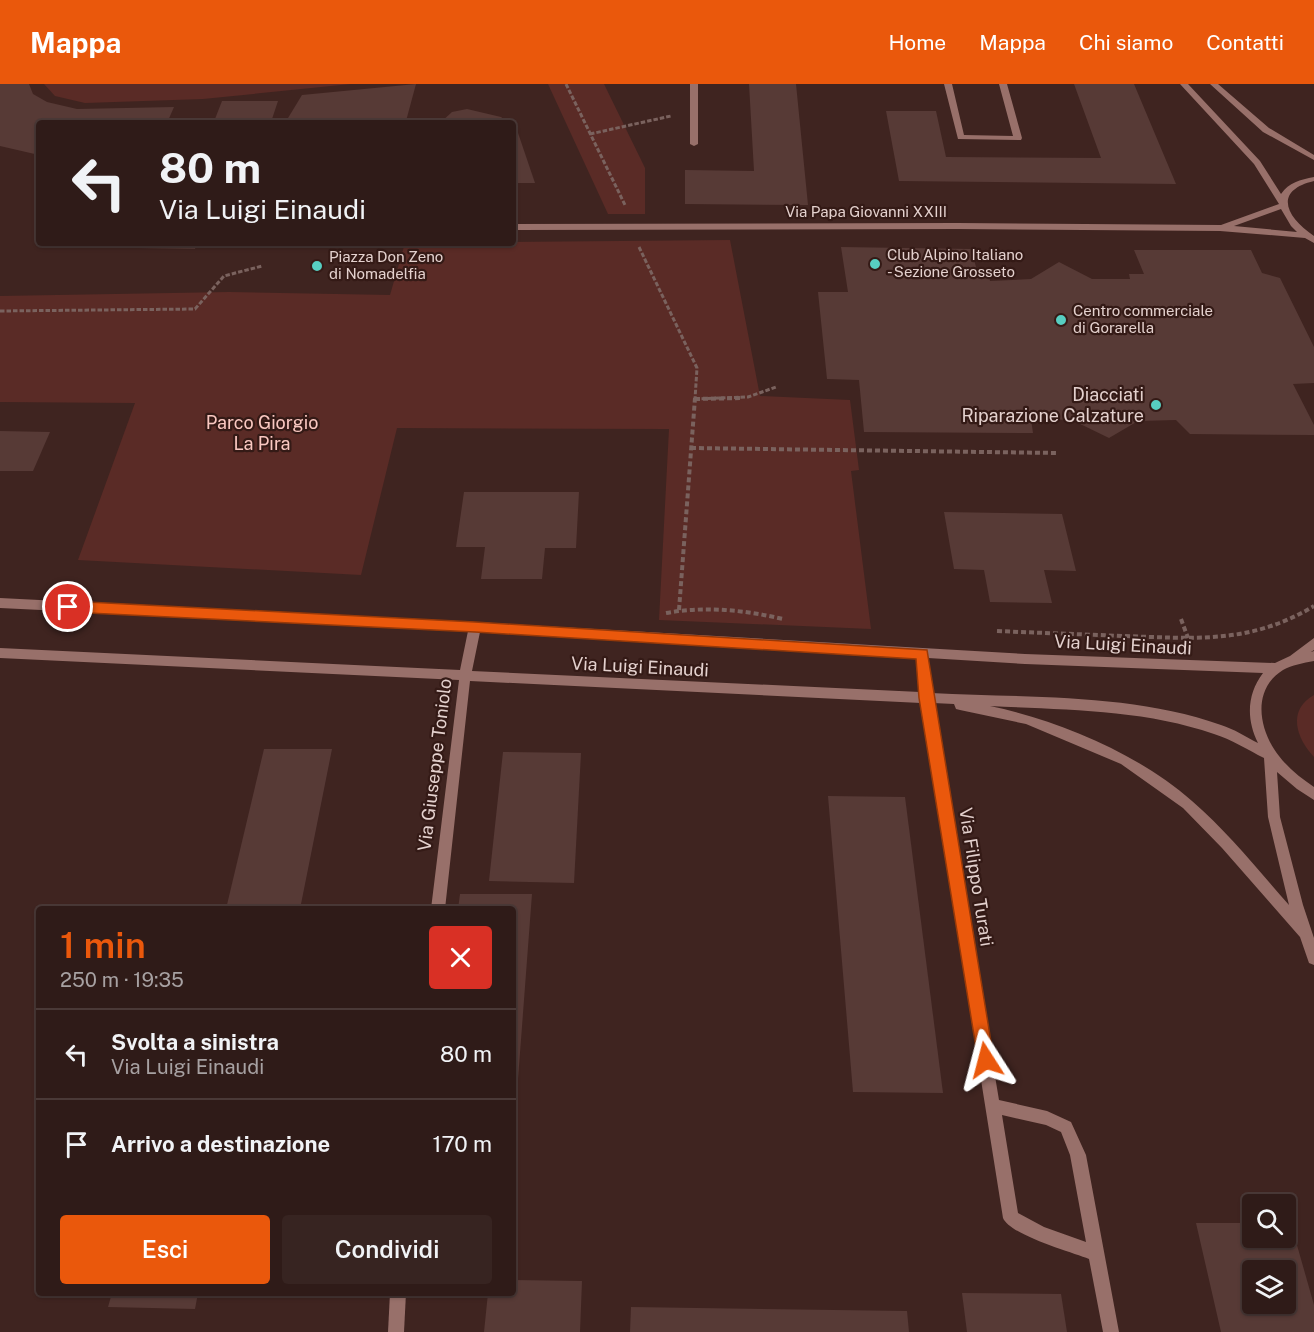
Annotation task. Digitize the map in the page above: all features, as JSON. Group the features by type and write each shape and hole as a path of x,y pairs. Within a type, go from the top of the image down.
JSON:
{"street":[{"path":"694,84 694,144"},
{"path":"948,84 961,137 1018,138 1003,84"},
{"path":"1184,84 1257,163 1282,204 1286,216 1305,235 1314,240"},
{"path":"1214,84 1266,130 1314,159"},
{"path":"1282,204 1286,192 1294,184 1314,179"},
{"path":"1220,228 1282,204"},
{"name":"Via Papa Giovanni XXIII","path":"516,227 1220,228 1305,235"},
{"name":"Via Luigi Einaudi","path":"0,603 475,627 922,654 1192,667 1274,668"},
{"name":"Via Giuseppe Toniolo","path":"438,906 465,676 475,627"},
{"path":"1314,644 1295,658 1274,668 1259,684 1254,705 1257,730 1270,755 1292,779 1314,794"},
{"name":"Via Luigi Einaudi","path":"0,653 1114,707 1148,712 1220,730 1270,755"},
{"name":"Via Filippo Turati","path":"922,654 926,698 1011,1218 1041,1235 1070,1243 1096,1254"},
{"path":"1295,658 1314,656"},
{"path":"926,698 1028,719 1125,760 1187,804 1227,844 1304,932"},
{"path":"1270,755 1274,817 1304,932 1314,958"},
{"path":"994,1106 1047,1118 1066,1127 1078,1155 1111,1332"},
{"path":"396,1332 398,1296"}],"path":[{"path":"566,84 625,205"},
{"path":"590,134 694,111"},
{"path":"638,246 697,368 676,640"},
{"path":"0,311 195,309 224,276 262,266"},
{"path":"695,399 742,397 768,393 776,387"},
{"path":"691,448 1058,453"},
{"path":"1021,632 1207,639 1240,636 1272,628 1314,606"},
{"path":"1181,619 1188,638"}],"green space":[{"path":"44,84 351,84 203,99 85,103 55,96"},
{"path":"548,84 604,84 645,168 645,214 608,214"},
{"name":"Parco Giorgio La Pira","path":"730,240 760,396 850,400 859,470 851,471 871,629 659,620 669,429 397,428 361,575 78,560 135,403 0,402 0,296 229,292 390,295 404,246 516,246 516,242"},
{"path":"1314,695 1314,757 1299,733 1297,716 1300,708"}],"building":[{"path":"0,84 29,84 33,94 47,102 77,109 174,107 168,120 36,120 36,154 0,146"},
{"path":"416,84 406,120 287,120 302,95"},
{"path":"749,84 796,84 808,205 685,204 685,170 754,171"},
{"path":"1074,84 1134,84 1176,184 899,181 886,111 936,111 946,157 1101,158"},
{"path":"222,101 278,101 272,119 215,119"},
{"path":"467,109 505,120 443,120 452,112"},
{"path":"516,127 535,183 516,183"},
{"path":"76,246 196,246 195,249"},
{"name":"Centro commerciale di Gorarella","path":"841,247 971,249 978,274 989,274 990,281 1031,279 1059,262 1092,279 1130,279 1129,274 1144,274 1134,250 1251,250 1262,273 1280,278 1314,347 1314,383 1293,384 1314,425 1314,435 1190,434 1176,420 1138,421 1109,438 1072,420 1031,419 1033,433 864,432 859,380 827,379 818,292 848,292"},
{"path":"0,431 50,432 33,471 0,471"},
{"path":"464,492 579,492 576,548 545,548 542,579 481,579 485,547 456,547"},
{"path":"944,512 1062,514 1076,571 1044,570 1052,603 990,602 984,570 954,569"},
{"path":"264,749 332,749 301,906 227,906"},
{"path":"503,752 581,753 574,883 489,881"},
{"path":"828,796 905,797 943,1093 853,1092"},
{"path":"460,894 532,894 516,1106 516,906 458,906"},
{"path":"1196,1223 1242,1223 1242,1248 1296,1248 1296,1242 1314,1305 1314,1332 1221,1332"},
{"path":"516,1280 582,1281 580,1332 484,1332 488,1296 516,1296"},
{"path":"962,1293 1061,1294 1067,1332 967,1332"},
{"path":"111,1296 197,1296 195,1309 108,1307"},
{"path":"631,1307 907,1311 909,1332 630,1332"}],"place":[{"name":"Club Alpino Italiano - Sezione Grosseto","path":"875,264"},
{"name":"Piazza Don Zeno di Nomadelfia","path":"317,266"},
{"name":"Centro commerciale di Gorarella","path":"1061,320"},
{"name":"Diacciati Riparazione Calzature","path":"1156,405"}],"route":[{"path":"68,607 475,627 922,654 926,698 986,1060"}]}
